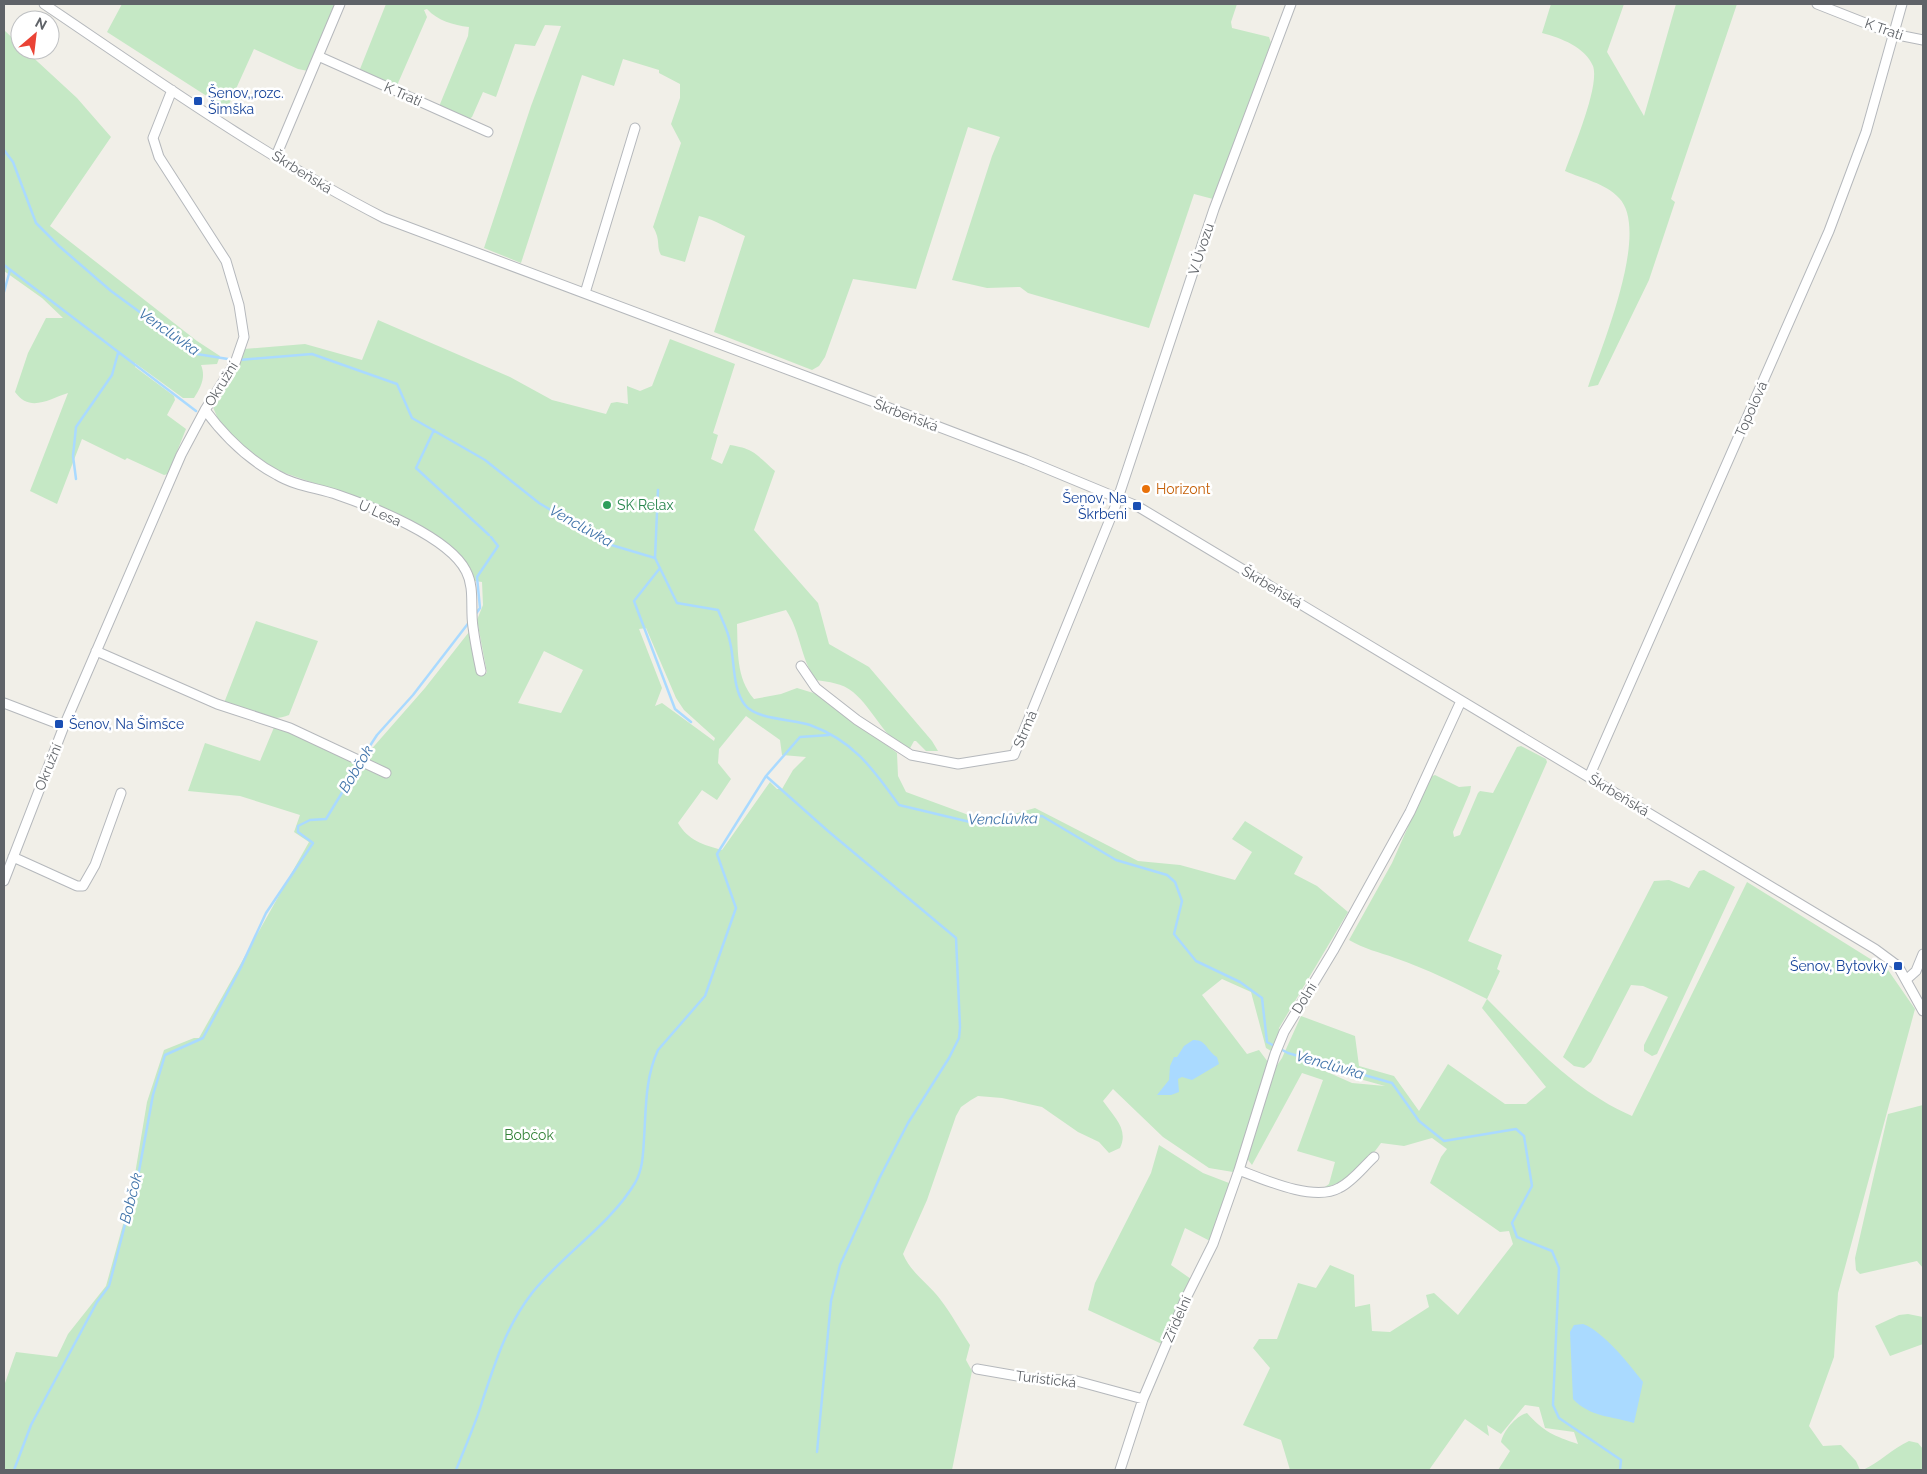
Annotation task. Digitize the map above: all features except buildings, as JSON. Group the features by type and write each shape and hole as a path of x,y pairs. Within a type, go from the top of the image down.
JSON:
{"street":[{"name":"Škrbeňská","path":"44,4 172,90 320,185 384,218 822,382 1118,498 1145,511 1875,949 1898,966 1907,979 1923,1011"},
{"path":"276,156 340,4"},
{"name":"V Úvozu","path":"1118,498 1214,209 1291,4"},
{"name":"K Trati","path":"1817,4 1893,34 1923,40"},
{"name":"Topolová","path":"1589,777 1829,232 1866,132 1902,4"},
{"name":"K Trati","path":"318,56 488,132"},
{"name":"Okružní","path":"4,881 64,726 181,455 205,410 235,363 244,337 239,305 226,261 159,157 153,138 172,90"},
{"path":"585,293 636,128"},
{"name":"U Lesa","path":"205,410 224,436 238,449 277,476 382,511 442,545 454,554 466,571 471,588 472,626 481,671"},
{"name":"Strmá","path":"802,666 816,688 857,720 911,755 958,764 1014,755 1118,498"},
{"path":"96,651 218,704 290,728 386,773"},
{"name":"Dolní","path":"1239,1170 1280,1043 1291,1020 1333,951 1410,812 1461,702"},
{"path":"4,703 64,726"},
{"path":"13,857 77,886 83,886 95,865 121,793"},
{"path":"1907,979 1916,972 1923,954"},
{"path":"1239,1170 1270,1182 1322,1193 1342,1187 1374,1157"},
{"name":"Zřídelní","path":"1120,1470 1143,1399 1185,1300 1214,1244 1239,1170"},
{"name":"Turistická","path":"978,1368 1034,1379 1073,1380 1143,1399"}],"green space":[{"path":"122,4 338,4 308,71 298,69 254,49 226,111 216,102 107,32"},
{"path":"386,4 1237,4 1231,22 1232,28 1269,37 1271,43 1213,199 1194,194 1149,328 1028,293 1020,287 987,288 952,280 992,156 1000,137 968,127 916,289 853,279 825,357 819,366 812,370 714,332 745,236 717,222 699,216 685,262 661,255 653,227 681,143 671,124 680,98 680,84 659,73 659,70 623,59 614,86 582,75 521,263 484,248 531,106 561,26 545,25 535,46 515,44 496,97 483,92 472,117 466,121 438,109 468,36 469,27 446,22 436,17 427,9 424,10 427,17 395,90 358,74"},
{"path":"1551,4 1624,4 1607,52 1644,116 1676,4 1737,4 1671,199 1675,202 1649,280 1598,385 1588,387 1612,319 1627,262 1629,236 1627,214 1619,198 1613,193 1594,182 1565,171 1585,118 1593,88 1594,75 1593,66 1589,59 1572,44 1542,33"},
{"path":"4,30 10,36 10,60 36,60 77,98 111,137 50,226 197,341 220,356 217,364 201,365 202,382 194,398 183,398 135,363 135,367 174,396 175,400 167,415 186,429 168,474 164,475 127,458 125,460 82,439 57,504 30,491 68,393 40,403 33,403 27,402 15,392 28,353 46,318 63,318 42,298 4,271"},
{"path":"378,320 510,377 552,400 606,414 611,403 628,404 627,386 640,391 652,386 670,339 735,364 713,433 718,435 711,459 722,464 730,445 751,451 775,471 754,530 818,603 829,644 869,667 932,741 938,751 926,751 914,741 908,752 899,746 885,731 853,692 831,682 816,680 807,663 795,627 786,610 737,624 739,664 748,691 754,699 781,694 797,688 820,695 897,753 898,776 906,792 974,817 1000,818 1035,808 1138,861 1180,865 1235,880 1252,852 1232,839 1245,821 1303,857 1294,874 1317,886 1348,912 1279,1028 1278,1042 1273,1052 1266,1048 1251,992 1222,979 1202,995 1247,1054 1259,1050 1268,1062 1260,1090 1282,1058 1301,1016 1355,1036 1359,1066 1394,1076 1419,1111 1448,1064 1505,1104 1526,1104 1546,1087 1482,1008 1487,999 1554,1065 1591,1093 1632,1116 1747,882 1888,970 1915,1009 1838,1293 1834,1357 1809,1426 1823,1446 1841,1445 1856,1461 1860,1470 1498,1470 1510,1451 1501,1442 1505,1433 1515,1420 1527,1413 1550,1433 1578,1444 1574,1432 1545,1428 1539,1407 1525,1405 1501,1434 1487,1425 1489,1436 1465,1419 1429,1470 1290,1470 1281,1440 1243,1425 1270,1368 1253,1348 1259,1339 1277,1339 1298,1283 1316,1288 1330,1265 1354,1275 1355,1307 1370,1304 1372,1331 1390,1332 1429,1307 1426,1295 1434,1293 1458,1315 1513,1244 1509,1231 1500,1232 1430,1183 1441,1157 1447,1149 1432,1138 1404,1146 1381,1143 1355,1171 1339,1182 1322,1189 1329,1184 1335,1162 1297,1151 1323,1080 1302,1073 1252,1165 1243,1153 1233,1172 1209,1168 1163,1137 1113,1089 1103,1101 1119,1123 1123,1135 1120,1148 1109,1153 1099,1142 1078,1132 1042,1107 1002,1098 978,1096 961,1107 956,1116 927,1200 903,1254 910,1267 944,1304 970,1345 966,1360 972,1371 952,1470 4,1470 4,1386 16,1352 57,1357 68,1334 106,1286 132,1192 147,1102 164,1050 194,1038 199,1038 309,842 294,832 300,815 240,796 188,791 205,743 260,761 275,725 348,760 368,753 425,688 469,632 478,668 487,673 477,620 483,605 482,582 475,581 465,560 444,543 334,490 276,470 236,441 221,426 212,405 244,349 305,344 362,360","holes":["646,628 676,698 684,710 715,738 714,741 662,703 655,706 662,688 639,629","544,651 583,670 561,713 518,703","746,716 780,740 782,755 806,757 793,770 782,789 777,789 770,782 722,850 691,838 678,823 702,790 717,800 731,779 718,763 719,749","1316,1067 1385,1086 1352,1083"]},
{"path":"256,621 318,641 289,715 273,718 265,717 224,703"},
{"path":"1521,746 1546,759 1547,762 1468,941 1502,955 1497,969 1500,971 1487,999 1407,962 1349,940 1392,863 1430,777 1435,775 1459,787 1471,786 1453,832 1454,837 1460,835 1478,793 1480,791 1493,793 1517,747"},
{"path":"1704,870 1735,887 1657,1054 1652,1056 1644,1051 1644,1045 1668,997 1643,986 1631,985 1591,1062 1584,1068 1574,1066 1563,1057 1654,881 1669,880 1689,888 1699,871"},
{"path":"1923,1105 1923,1268 1917,1261 1860,1274 1856,1270 1855,1258 1888,1114"},
{"path":"1159,1145 1203,1173 1229,1183 1230,1191 1210,1241 1185,1228 1171,1265 1191,1279 1162,1344 1088,1310 1095,1283 1151,1173"},
{"path":"1908,1314 1923,1317 1923,1344 1890,1356 1875,1326 1899,1315"},
{"path":"1909,1441 1918,1443 1923,1449 1923,1470 1863,1470 1897,1448"}],"water":[{"path":"1193,1040 1204,1043 1217,1057 1219,1064 1192,1080 1182,1077 1178,1079 1179,1092 1171,1095 1157,1095 1169,1080 1170,1066 1174,1057 1177,1057 1184,1046"},
{"path":"1583,1324 1607,1341 1624,1358 1643,1382 1634,1423 1594,1413 1573,1399 1570,1332 1574,1325"}],"waterway":[{"name":"Venclůvka","path":"4,150 13,162 36,223 59,246 111,291 197,354 234,360"},
{"path":"4,265 196,411"},
{"path":"4,292 10,270"},
{"path":"76,479 73,456 76,427 112,375 118,353"},
{"name":"Venclůvka","path":"239,360 312,354 397,384 412,418 485,460 539,503 608,544 655,558 677,603 718,610 732,650 738,691 745,705 751,710 758,714 810,725 839,739 871,768 899,805 970,822 1042,816 1116,860 1167,875 1175,882 1182,901 1174,934 1196,961 1240,982 1262,998 1267,1042 1288,1053 1392,1083 1419,1121 1444,1141 1516,1129 1524,1136 1532,1186 1512,1223 1517,1237 1552,1251 1559,1268 1553,1405 1559,1418 1621,1460 1620,1470"},
{"name":"Bobčok","path":"434,430 416,468 489,535"},
{"path":"655,558 658,490"},
{"name":"Bobčok","path":"475,615 480,608 477,577 498,546 491,537"},
{"path":"660,568 634,601 675,709 691,722"},
{"name":"Bobčok","path":"362,758 377,735 413,695 470,621"},
{"path":"456,1470 477,1417 492,1371 515,1318 544,1279 612,1213 638,1178 643,1156 648,1083 654,1061 658,1050 705,996 736,908 717,854 766,776 800,737 829,735"},
{"name":"Bobčok","path":"14,1470 31,1425 97,1302 109,1286 139,1171 153,1095 165,1055 203,1038 240,969 266,913 313,843 298,832 298,826 310,820 326,819 360,763"},
{"path":"766,776 828,831 956,938 959,1038 949,1058 908,1123 880,1177 840,1265 831,1301 817,1452"}],"place":[{"name":"Šenov,,rozc. Šimška","path":"198,101"},
{"name":"Horizont","path":"1146,489"},
{"name":"SK Relax","path":"607,505"},
{"name":"Šenov, Na Škrbeni","path":"1137,506"},
{"name":"Šenov, Na Šimšce","path":"59,724"},
{"name":"Šenov, Bytovky","path":"1898,966"}]}
